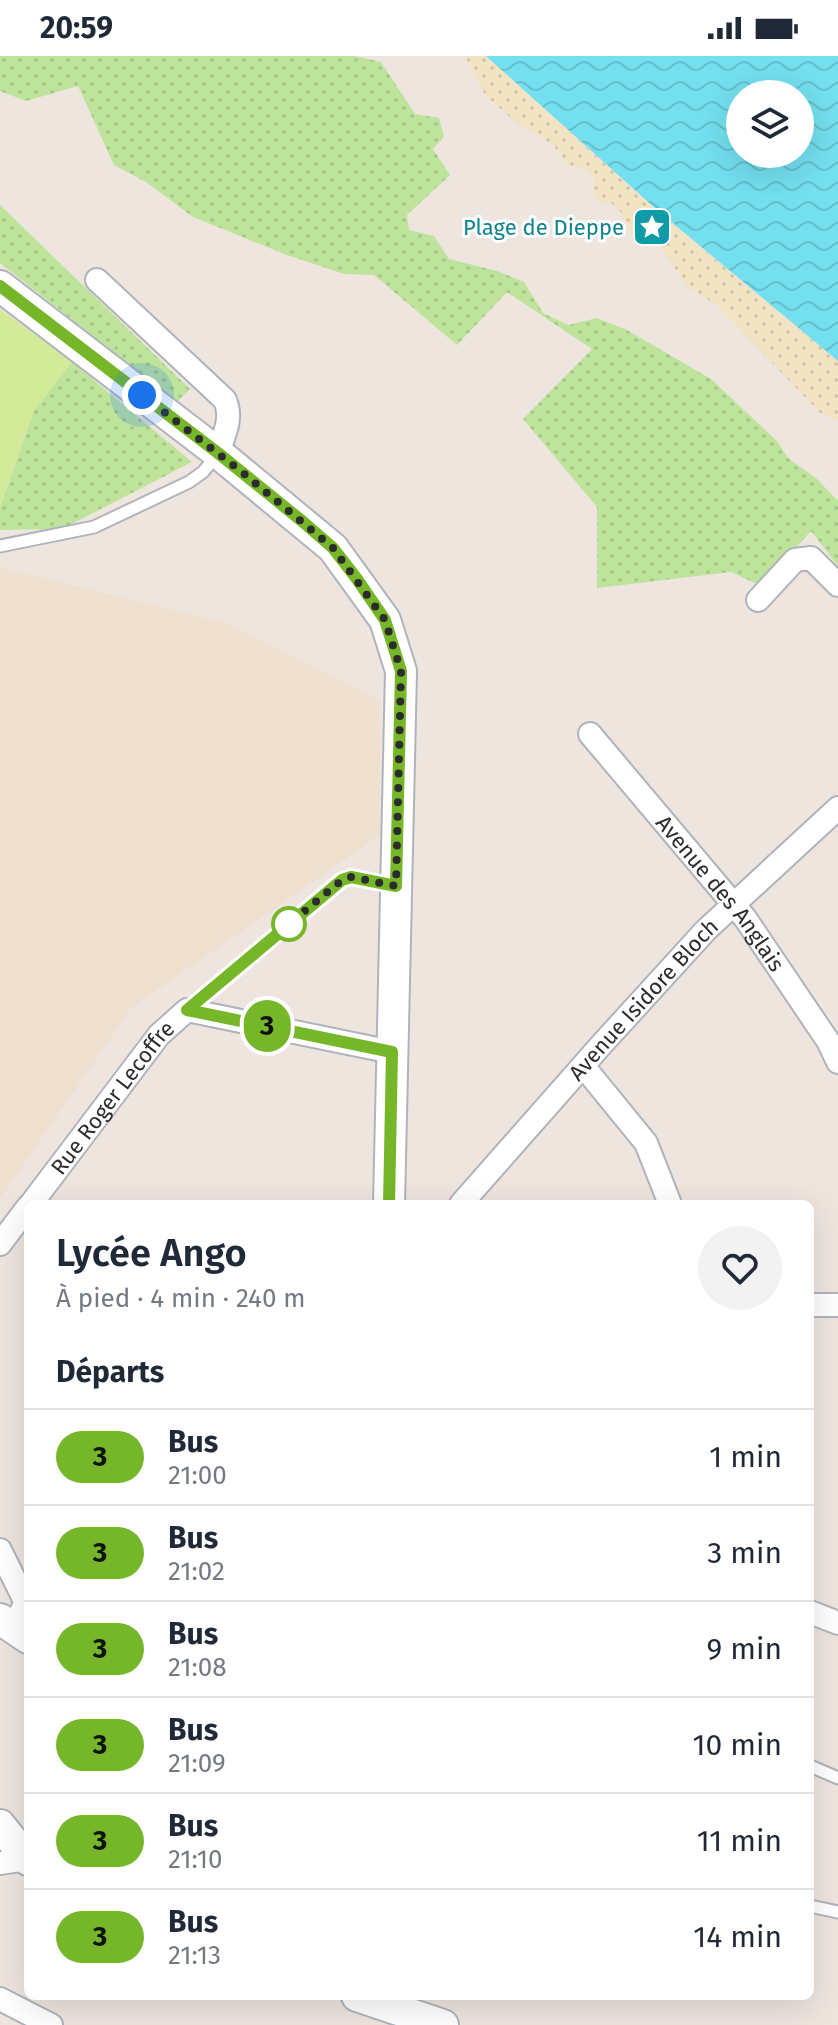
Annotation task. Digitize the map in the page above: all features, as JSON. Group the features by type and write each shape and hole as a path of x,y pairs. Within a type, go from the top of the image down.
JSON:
{"main road":[{"path":"0,286 218,453 333,548 385,620 401,671 391,1200"},
{"path":"0,1825 24,1854"},
{"path":"369,2000 443,2025"}],"street":[{"path":"97,280 225,400 229,422 218,453"},
{"path":"758,600 795,560 811,558 838,585"},
{"name":"Avenue des Anglais","path":"590,734 733,904 828,1041 838,1062"},
{"name":"Avenue Isidore Bloch","path":"465,1200 612,1032 733,904 838,808"},
{"name":"Rue Roger Lecoffre","path":"34,1200 159,1035 187,1010 392,1052"},
{"path":"584,1067 646,1143 668,1200"},
{"name":"Rue Roger Lecoffre","path":"0,1244 24,1213"},
{"path":"814,1305 838,1305"},
{"path":"0,1550 24,1599 17,1630"},
{"path":"814,1614 838,1623"},
{"path":"0,1863 24,1860"},
{"path":"0,1999 51,2025"}],"lane":[{"path":"0,546 94,527 189,482 203,472 218,453"},
{"path":"187,1010 342,880 351,877 396,886"},
{"path":"814,1768 838,1778"},
{"path":"814,1907 838,1912"}],"shaded area":[{"path":"0,568 224,622 380,700 380,835 131,1008 0,1199"}],"green space":[{"path":"0,56 355,56 381,62 415,114 439,118 444,137 433,149 450,175 407,215 409,230 434,236 449,259 497,271 524,282 543,313 568,325 597,318 627,330 711,379 777,441 788,458 817,479 838,501 838,566 811,531 761,586 731,572 597,588 597,507 523,419 592,349 507,292 457,345 374,275 344,274 193,217 146,182 114,165 78,86 26,101 0,91"},
{"path":"0,205 190,389 177,402 0,263"},
{"path":"0,309 72,362 34,410 0,507"},
{"path":"72,362 192,462 62,529 0,530 0,507 34,410"}],"sand":[{"name":"Plage de Dieppe","path":"465,56 486,56 657,211 838,361 838,421 821,414 717,305 687,287 659,243 642,245 634,241 621,212 611,203 599,202 594,197 593,176 584,168 568,165 553,145 518,124 485,95"}],"water":[{"path":"486,56 838,56 838,361 657,210"}],"bus line":[{"name":"3","path":"0,286 302,521 333,548 385,620 401,671 396,886 351,877 342,880 187,1010 392,1052 388,1200"}],"place":[{"name":"Plage de Dieppe","path":"652,227"}],"route":[{"path":"142,395 242,472 333,548 385,620 401,671 396,886 351,877 342,880 289,924"}]}
